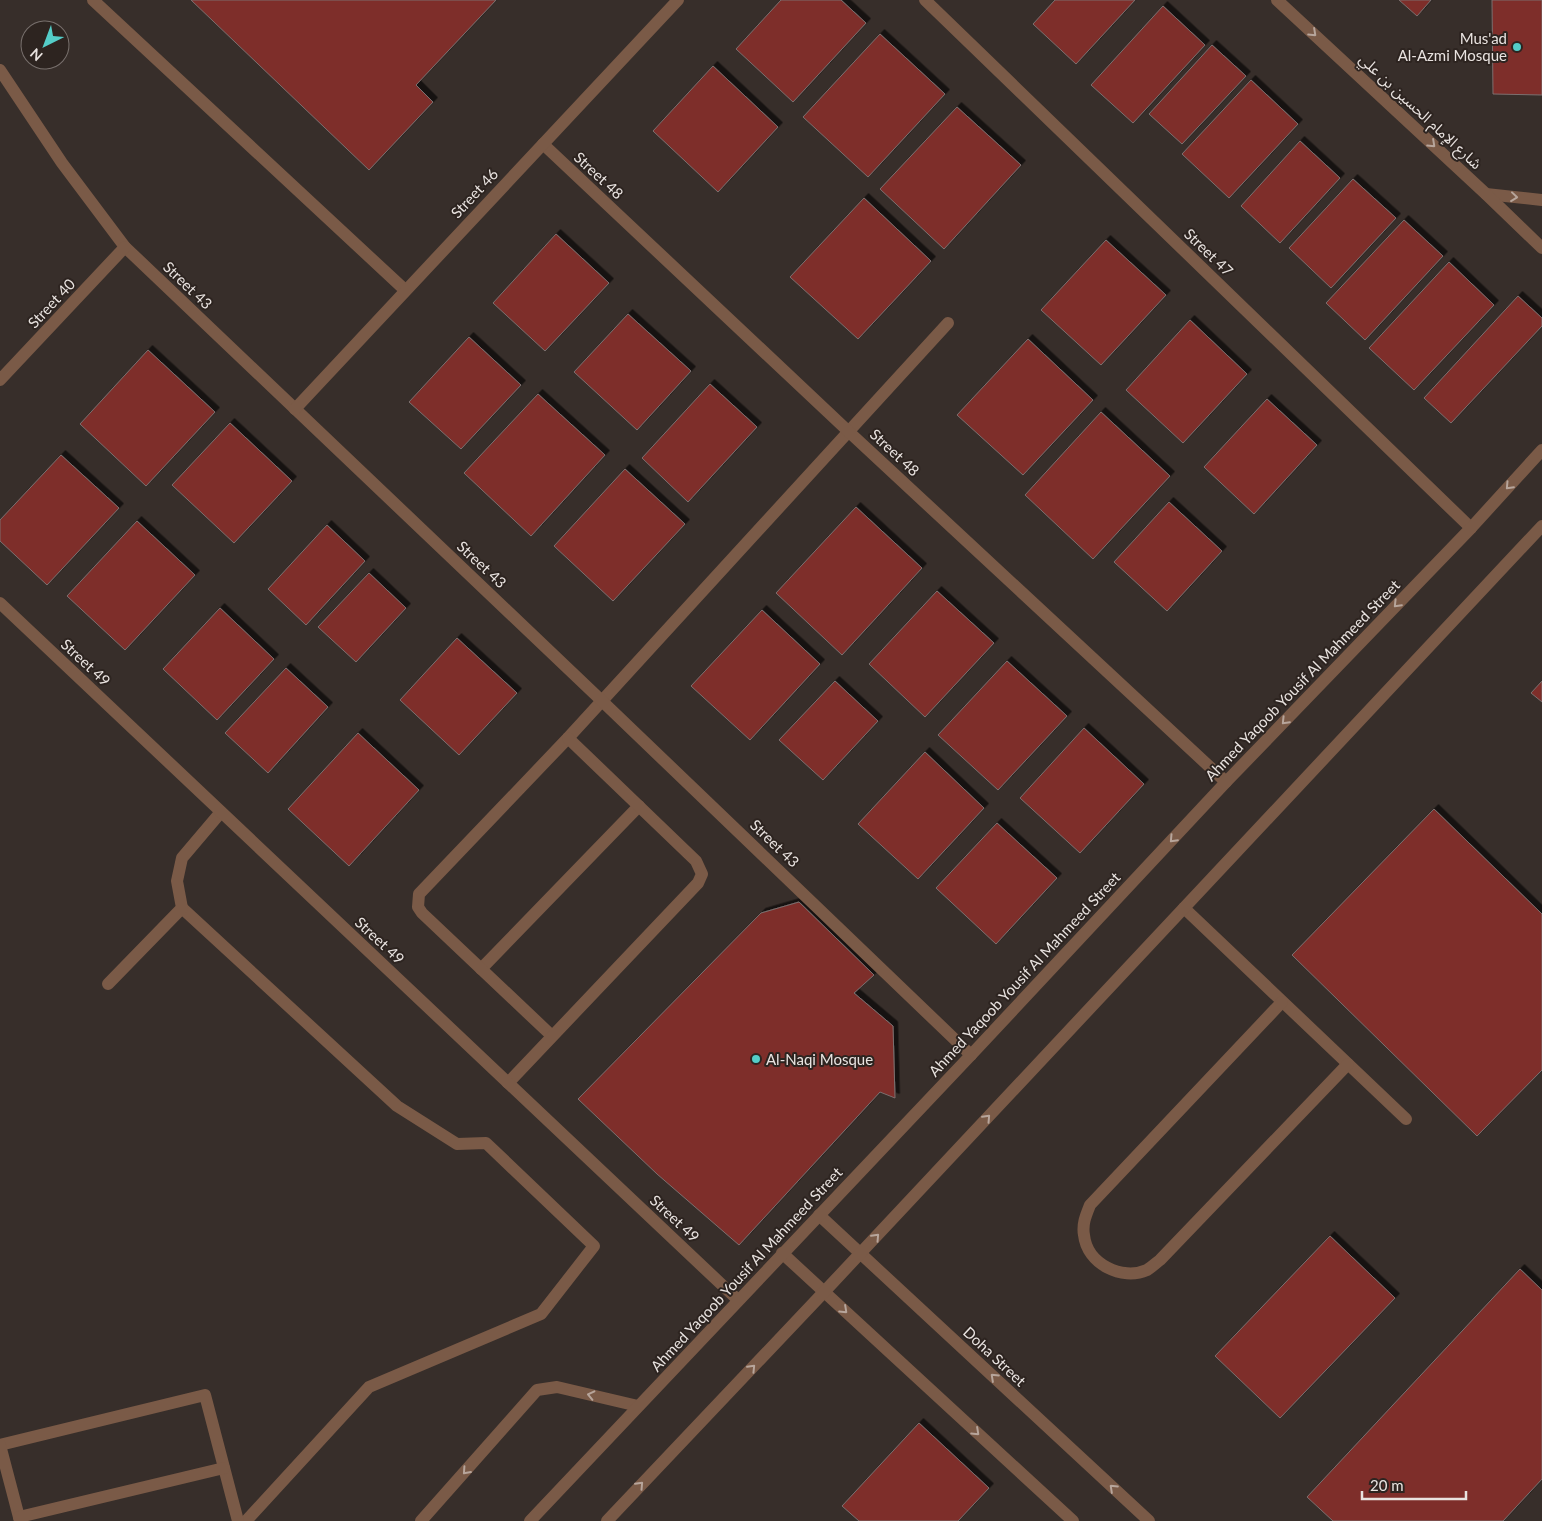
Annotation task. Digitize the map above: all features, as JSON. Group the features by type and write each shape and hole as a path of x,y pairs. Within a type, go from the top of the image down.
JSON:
{"street":[{"path":"93,0 405,290"},
{"name":"Street 46","path":"295,409 678,0"},
{"name":"Street 47","path":"925,0 1471,528"},
{"name":"شارع الإمام الحسين بن علي","path":"1277,0 1542,248"},
{"name":"Street 43","path":"0,70 62,163 125,247 971,1055"},
{"name":"Street 48","path":"543,144 848,431 1226,782"},
{"path":"1486,194 1542,200"},
{"name":"Street 40","path":"0,380 125,247"},
{"path":"552,1035 422,913 418,907 419,894 568,738 948,323"},
{"name":"Ahmed Yaqoob Yousif Al Mahmeed Street","path":"530,1521 971,1055 1226,782 1471,528 1542,450"},
{"path":"607,1521 1542,526"},
{"name":"Street 49","path":"0,603 738,1300"},
{"path":"508,1083 698,882 702,874 696,861 568,738"},
{"path":"481,969 639,806"},
{"path":"221,812 182,858 177,882 182,908 397,1106 457,1144 486,1143 594,1246 541,1314 369,1387 246,1521"},
{"path":"108,984 182,908"},
{"path":"1184,908 1406,1119"},
{"path":"1282,1002 1090,1205 1084,1220 1084,1236 1090,1252 1100,1264 1115,1272 1131,1273 1147,1270 1160,1260 1348,1064"},
{"name":"Doha Street","path":"819,1215 1149,1521"},
{"path":"782,1254 1073,1521"},
{"path":"421,1521 537,1390 557,1387 638,1406"},
{"path":"224,1468 19,1519 0,1445 205,1395 238,1521"}],"building":[{"path":"191,0 496,0 416,85 433,102 369,170"},
{"path":"781,0 841,0 866,23 793,102 736,49"},
{"path":"1055,0 1135,0 1076,64 1033,24"},
{"path":"1399,0 1431,0 1417,16"},
{"name":"Mus'ad Al-Azmi Mosque","path":"1492,0 1542,0 1542,95 1493,94"},
{"path":"1163,6 1205,45 1133,123 1091,85"},
{"path":"880,34 945,94 868,177 803,117"},
{"path":"1212,45 1246,76 1182,144 1149,114"},
{"path":"713,66 778,127 718,192 653,131"},
{"path":"1251,80 1298,124 1229,198 1182,154"},
{"path":"957,107 1021,165 944,249 880,189"},
{"path":"1300,141 1340,178 1280,243 1241,206"},
{"path":"1353,179 1396,218 1331,288 1289,248"},
{"path":"864,198 931,261 858,339 790,277"},
{"path":"1404,220 1443,256 1365,340 1326,303"},
{"path":"556,234 609,283 545,351 493,303"},
{"path":"1106,240 1166,295 1101,365 1041,310"},
{"path":"1449,262 1494,305 1414,390 1369,348"},
{"path":"1518,296 1542,318 1542,326 1451,423 1424,398"},
{"path":"628,314 691,371 637,430 574,372"},
{"path":"1190,320 1247,374 1183,443 1126,390"},
{"path":"469,337 521,385 461,449 409,402"},
{"path":"1028,339 1093,400 1023,475 957,415"},
{"path":"148,350 215,412 146,486 80,424"},
{"path":"710,384 757,427 688,502 642,458"},
{"path":"538,394 605,455 531,536 464,473"},
{"path":"1267,399 1317,445 1254,514 1204,467"},
{"path":"1101,412 1170,476 1093,559 1025,495"},
{"path":"230,423 292,481 234,543 172,485"},
{"path":"61,455 119,508 47,585 0,541 0,520"},
{"path":"625,469 685,524 613,601 554,546"},
{"path":"1169,502 1222,551 1167,611 1114,562"},
{"path":"856,507 922,568 842,655 776,593"},
{"path":"137,521 195,575 125,650 67,596"},
{"path":"327,525 365,561 306,625 268,589"},
{"path":"369,573 406,608 356,662 318,627"},
{"path":"937,591 994,643 925,717 869,664"},
{"path":"220,608 274,659 217,720 163,669"},
{"path":"762,610 820,664 750,740 691,686"},
{"path":"457,638 517,693 459,755 400,700"},
{"path":"1007,661 1067,716 998,790 938,735"},
{"path":"286,668 328,707 268,773 225,733"},
{"path":"835,681 878,721 823,780 779,740"},
{"path":"1542,681 1542,702 1531,693"},
{"path":"1084,728 1144,784 1080,853 1020,798"},
{"path":"358,733 419,790 349,866 288,809"},
{"path":"925,752 984,808 918,879 858,824"},
{"path":"1434,809 1542,914 1542,1070 1477,1136 1292,955"},
{"path":"997,823 1057,878 996,944 936,888"},
{"name":"Al-Naqi Mosque","path":"799,902 874,975 854,993 893,1026 895,1098 880,1092 739,1245 657,1174 578,1099 761,913"},
{"path":"1330,1236 1395,1298 1280,1418 1215,1356"},
{"path":"1520,1269 1542,1290 1542,1479 1503,1521 1333,1521 1307,1497"},
{"path":"919,1423 989,1488 958,1521 859,1521 842,1506"}],"place":[{"name":"Mus'ad Al-Azmi Mosque","path":"1517,47"},
{"name":"Al-Naqi Mosque","path":"756,1059"}]}
